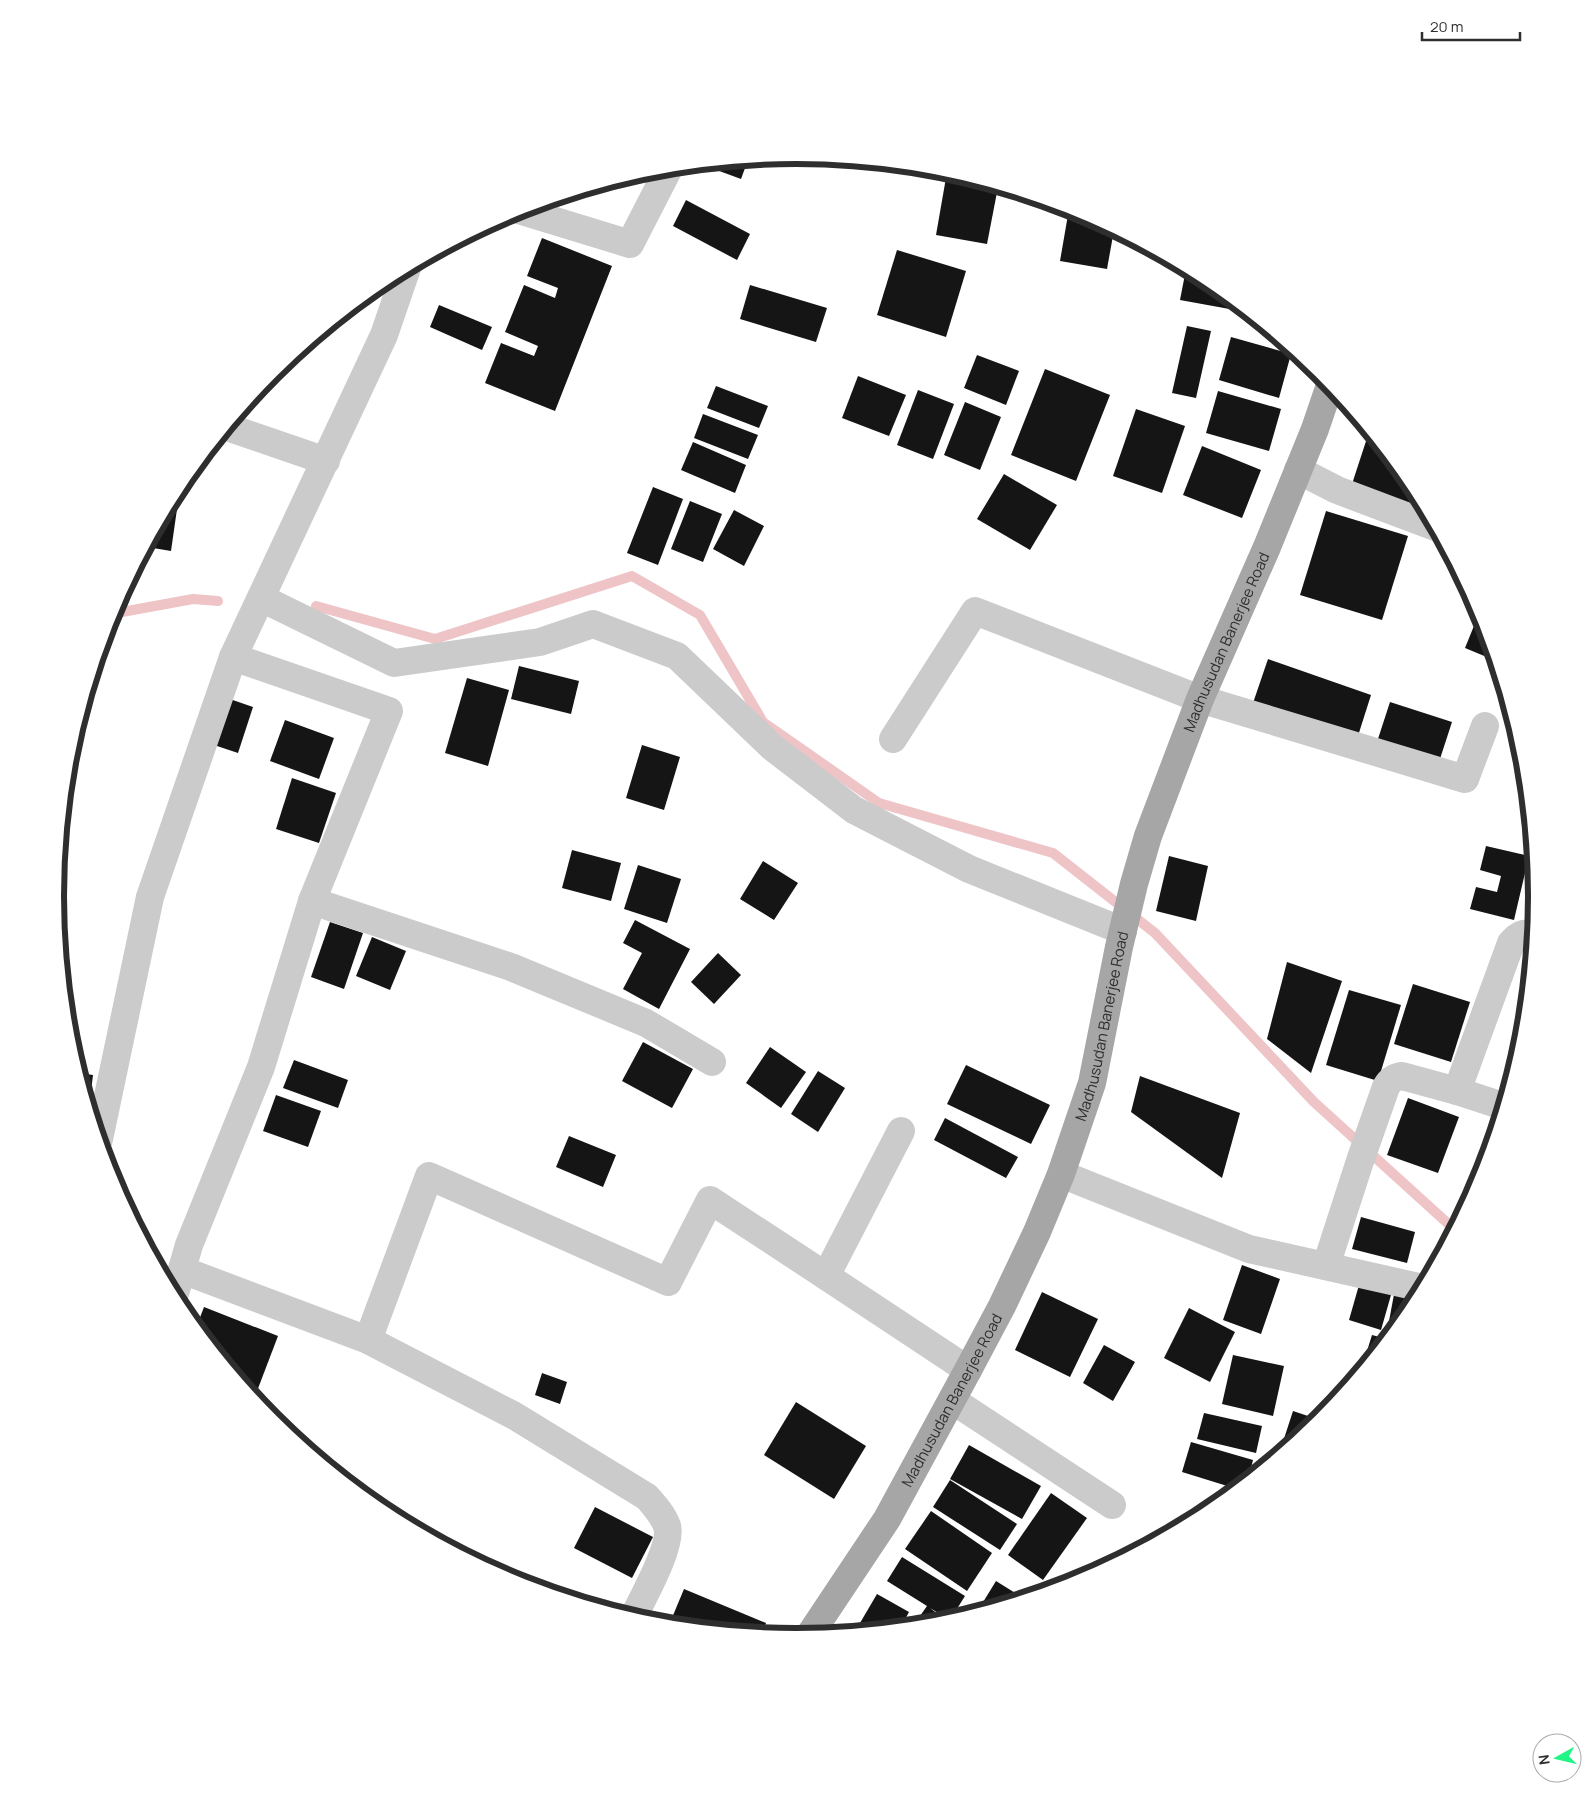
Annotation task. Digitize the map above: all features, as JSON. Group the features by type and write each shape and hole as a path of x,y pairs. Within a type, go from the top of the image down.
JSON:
{"main road":[{"name":"Madhusudan Banerjee Road","path":"814,1628 887,1518 1002,1306 1038,1232 1061,1174 1092,1083 1121,939 1148,836 1200,700 1267,547 1327,393"}],"street":[{"path":"532,214 630,244 665,176"},
{"path":"102,1127 150,897 233,657 321,473 384,335 403,279"},
{"path":"232,430 321,473"},
{"path":"1298,470 1337,490 1426,524"},
{"path":"261,598 394,663 540,642 593,624 668,652 677,656 772,747 854,810 970,868 1121,939"},
{"path":"893,739 975,611 1200,700 1465,778 1485,726"},
{"path":"177,1287 189,1245 261,1067 312,900 389,711 233,657"},
{"path":"312,900 511,967 646,1023 712,1062"},
{"path":"1456,1091 1511,943 1527,932"},
{"path":"1326,1266 1360,1161 1386,1087 1390,1081 1402,1076 1497,1104"},
{"path":"826,1276 901,1131"},
{"path":"1061,1174 1249,1249 1415,1286"},
{"path":"368,1340 429,1176 668,1282 710,1200 968,1370"},
{"path":"182,1270 368,1340 513,1415 647,1497 660,1512 668,1528 664,1553 636,1611"},
{"path":"952,1400 1112,1505"}],"building":[{"path":"746,166 741,179 715,169"},
{"path":"946,180 997,192 987,244 936,235"},
{"path":"686,200 750,234 737,260 673,226"},
{"path":"1068,217 1113,237 1107,269 1060,261"},
{"path":"542,238 612,266 555,411 485,383 501,343 534,356 538,346 505,332 524,285 555,298 558,288 527,276"},
{"path":"897,250 966,271 946,337 877,315"},
{"path":"1185,276 1233,310 1180,300"},
{"path":"750,285 827,308 816,342 740,319"},
{"path":"439,305 492,327 482,350 430,327"},
{"path":"1187,326 1211,331 1196,398 1172,393"},
{"path":"1231,337 1286,353 1290,357 1279,398 1219,380"},
{"path":"977,355 1019,371 1006,405 964,388"},
{"path":"1045,369 1110,395 1076,481 1011,455"},
{"path":"858,376 906,395 889,436 842,418"},
{"path":"716,386 768,406 759,428 707,408"},
{"path":"918,390 954,404 933,459 897,445"},
{"path":"1218,391 1281,409 1269,451 1206,433"},
{"path":"965,402 1001,417 980,470 944,455"},
{"path":"1136,409 1185,426 1162,493 1113,476"},
{"path":"703,414 758,435 748,459 694,438"},
{"path":"1367,439 1417,510 1351,487"},
{"path":"693,442 746,465 735,493 681,470"},
{"path":"1202,446 1261,470 1242,518 1183,495"},
{"path":"1004,474 1057,505 1030,550 977,519"},
{"path":"653,487 683,499 658,565 627,553"},
{"path":"690,501 722,514 703,562 671,549"},
{"path":"175,509 177,509 171,551 152,548"},
{"path":"734,510 764,526 744,566 713,549"},
{"path":"1326,511 1408,536 1382,620 1300,595"},
{"path":"1475,623 1488,657 1465,648"},
{"path":"1268,659 1371,695 1357,739 1253,703"},
{"path":"519,666 579,681 571,714 511,699"},
{"path":"467,678 509,690 488,766 445,753"},
{"path":"224,697 253,707 238,753 208,743"},
{"path":"1390,702 1452,722 1438,765 1376,745"},
{"path":"285,720 334,738 319,779 270,761"},
{"path":"642,745 680,757 664,810 626,798"},
{"path":"292,778 336,793 319,843 276,829"},
{"path":"1486,846 1527,856 1527,863 1514,920 1470,909 1476,887 1497,892 1501,876 1480,870"},
{"path":"572,850 621,863 611,901 562,888"},
{"path":"1169,856 1208,866 1196,921 1156,911"},
{"path":"763,861 798,883 774,920 740,899"},
{"path":"638,865 681,879 667,923 624,909"},
{"path":"1528,880 1528,891 1525,890"},
{"path":"635,920 690,949 659,1009 623,989 642,953 623,943"},
{"path":"330,922 363,933 344,989 311,977"},
{"path":"372,937 406,951 390,990 356,976"},
{"path":"718,953 741,975 714,1004 691,982"},
{"path":"1287,962 1342,981 1311,1073 1267,1039"},
{"path":"1413,984 1470,1002 1451,1062 1394,1044"},
{"path":"1349,990 1401,1005 1378,1081 1326,1065"},
{"path":"643,1042 693,1069 672,1108 622,1081"},
{"path":"770,1047 806,1072 781,1108 746,1083"},
{"path":"294,1060 348,1080 338,1108 283,1088"},
{"path":"966,1065 1050,1105 1031,1144 947,1104"},
{"path":"818,1071 845,1088 818,1132 791,1114"},
{"path":"86,1074 93,1075 91,1092"},
{"path":"1140,1076 1240,1113 1222,1178 1131,1112"},
{"path":"276,1095 321,1111 308,1147 263,1131"},
{"path":"1408,1098 1459,1117 1438,1173 1387,1155"},
{"path":"945,1118 1018,1157 1006,1178 934,1140"},
{"path":"569,1136 616,1155 603,1187 556,1167"},
{"path":"1361,1217 1415,1232 1407,1263 1352,1249"},
{"path":"1242,1265 1280,1279 1261,1334 1223,1320"},
{"path":"1361,1278 1393,1288 1381,1330 1349,1320"},
{"path":"1395,1289 1412,1292 1405,1303 1388,1327"},
{"path":"1042,1292 1098,1319 1070,1377 1015,1350"},
{"path":"204,1307 278,1336 257,1392 215,1342 199,1320"},
{"path":"1189,1308 1235,1332 1210,1382 1164,1358"},
{"path":"1372,1335 1380,1337 1377,1342 1365,1357"},
{"path":"1104,1345 1135,1362 1113,1401 1083,1383"},
{"path":"1233,1355 1284,1366 1273,1416 1222,1404"},
{"path":"542,1373 567,1382 560,1404 535,1395"},
{"path":"796,1402 866,1446 834,1499 764,1455"},
{"path":"1293,1411 1311,1417 1282,1444"},
{"path":"1204,1413 1262,1426 1256,1453 1197,1439"},
{"path":"1191,1442 1253,1460 1250,1470 1229,1486 1182,1472"},
{"path":"969,1445 1041,1486 1022,1519 950,1479"},
{"path":"950,1480 1017,1524 1000,1550 933,1507"},
{"path":"1051,1493 1087,1518 1043,1580 1008,1555"},
{"path":"595,1507 653,1537 632,1578 574,1548"},
{"path":"931,1511 992,1553 967,1591 905,1549"},
{"path":"902,1557 965,1596 956,1611 941,1615 930,1608 939,1615 919,1618 927,1606 887,1581"},
{"path":"996,1581 1017,1594 986,1604 981,1605"},
{"path":"684,1589 766,1623 764,1628 748,1627 672,1618"},
{"path":"877,1594 909,1612 905,1620 863,1625 860,1623"}],"waterway":[{"path":"316,606 435,639 632,576 700,615 763,722 879,803 1053,853 1155,933 1314,1102 1450,1225"},
{"path":"121,612 193,599 218,601"}]}
